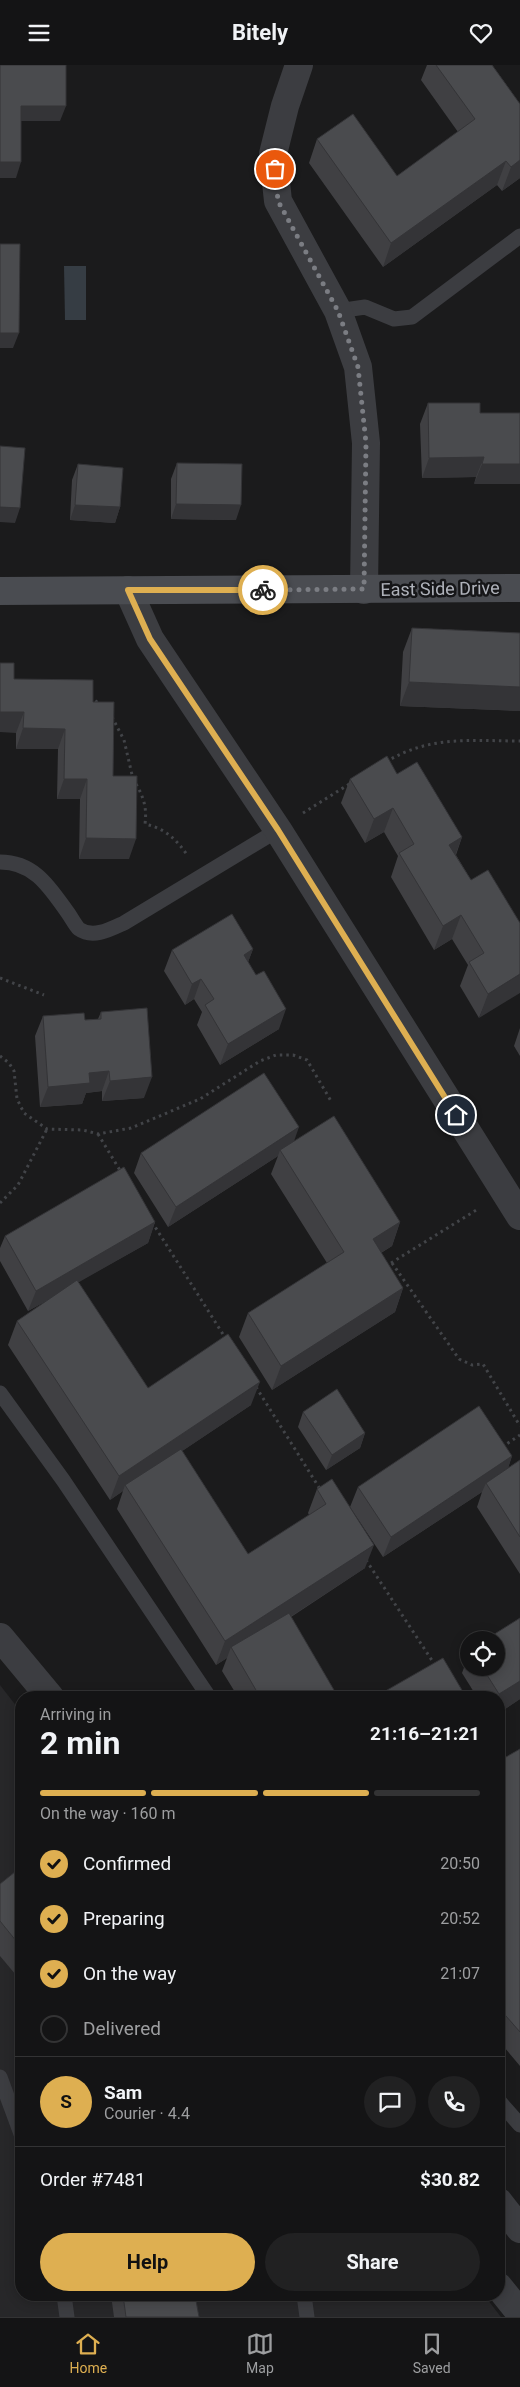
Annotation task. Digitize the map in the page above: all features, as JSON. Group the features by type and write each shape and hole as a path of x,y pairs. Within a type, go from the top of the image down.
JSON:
{"main road":[{"name":"East Side Drive","path":"0,591 520,587"}],"street":[{"path":"299,65 285,106 273,154 278,201 338,311 358,367 366,443 364,589"},
{"path":"128,590 150,639 278,830 520,1216"},
{"path":"0,1637 45,1691"},
{"path":"505,2210 520,2229"},
{"path":"505,2294 520,2313"}],"lane":[{"path":"338,311 364,307 394,319 412,317 520,236"},
{"path":"0,862 11,862 30,869 44,879 80,929 91,933 104,932 124,923 278,830"},
{"path":"0,1393 63,1480 205,1691"},
{"path":"0,2077 15,2117"},
{"path":"505,2108 520,2125"},
{"path":"65,2301 67,2317"},
{"path":"305,2301 307,2317"}],"path":[{"path":"83,693 106,709"},
{"path":"110,714 118,725 124,740 131,775 143,796 146,811 145,824 157,827 177,839"},
{"path":"377,767 402,752 441,741 520,741"},
{"path":"302,813 352,783"},
{"path":"0,978 44,995"},
{"path":"0,1056 9,1063 14,1071 16,1099 24,1113 47,1129 83,1130 98,1134 131,1128 166,1115 200,1099 260,1061 276,1055 293,1055 307,1061 331,1101"},
{"path":"0,1203 18,1185 47,1129"},
{"path":"98,1134 124,1176"},
{"path":"385,1267 478,1209"},
{"path":"150,1218 229,1344"},
{"path":"392,1263 459,1359 472,1365 484,1364 520,1427"},
{"path":"255,1386 324,1495"},
{"path":"498,1450 520,1435"},
{"path":"361,1551 440,1673"}],"shaded area":[{"path":"64,266 86,266 86,320 65,320"},
{"path":"0,1685 15,1704 15,2301 489,2301 501,2317 0,2317"}],"building":[{"path":"0,65 66,65 66,106 21,106 21,162 0,162"},
{"path":"436,65 492,65 520,104 520,160 511,167 506,161 391,243 317,139 353,114 397,176 475,119"},
{"path":"0,244 20,244 19,333 0,333"},
{"path":"428,403 480,403 480,413 520,413 520,464 482,464 484,457 429,458"},
{"path":"0,446 25,448 20,508 0,507"},
{"path":"177,463 242,464 241,505 176,504"},
{"path":"78,464 123,468 120,507 75,505"},
{"path":"412,628 520,633 520,687 409,682"},
{"path":"0,663 14,663 14,679 93,680 93,702 114,702 113,776 137,776 136,839 86,838 87,779 64,779 65,729 23,728 24,712 0,712"},
{"path":"387,756 397,774 417,762 462,837 449,845 471,880 488,870 520,923 520,974 488,994 469,962 484,953 461,915 443,926 399,853 414,844 393,808 374,819 350,779"},
{"path":"232,914 253,949 244,955 256,975 264,971 286,1009 228,1044 205,1005 214,999 201,979 192,984 172,950"},
{"path":"147,1008 152,1077 110,1081 109,1071 89,1073 90,1083 48,1087 43,1016 84,1013 85,1020 101,1019 101,1012"},
{"path":"264,1073 299,1127 176,1207 141,1153"},
{"path":"334,1116 400,1222 373,1239 403,1288 281,1366 248,1313 344,1252 280,1150"},
{"path":"124,1167 155,1222 36,1291 5,1236"},
{"path":"77,1280 148,1388 228,1334 260,1382 119,1476 17,1321"},
{"path":"337,1389 365,1433 332,1455 303,1412"},
{"path":"479,1406 512,1456 391,1537 358,1487"},
{"path":"181,1449 248,1554 326,1504 317,1489 332,1479 374,1545 225,1641 125,1485"},
{"path":"520,1460 520,1537 486,1483"},
{"path":"289,1613 334,1691 257,1691 231,1647"},
{"path":"520,1618 520,1681 504,1691 497,1691 488,1676 505,1676 505,1631 499,1631"},
{"path":"443,1658 462,1691 385,1691"},
{"path":"520,1749 520,2032 505,2015 505,1758"},
{"path":"15,1872 15,1940 0,1921 0,1884"},
{"path":"124,2301 196,2301 199,2317 126,2317"}],"way so far":[{"path":"263,590 364,589 365,559 366,443 358,367 338,311 278,201 275,169"}],"route":[{"path":"263,590 128,590 150,639 278,830 456,1115"}]}
